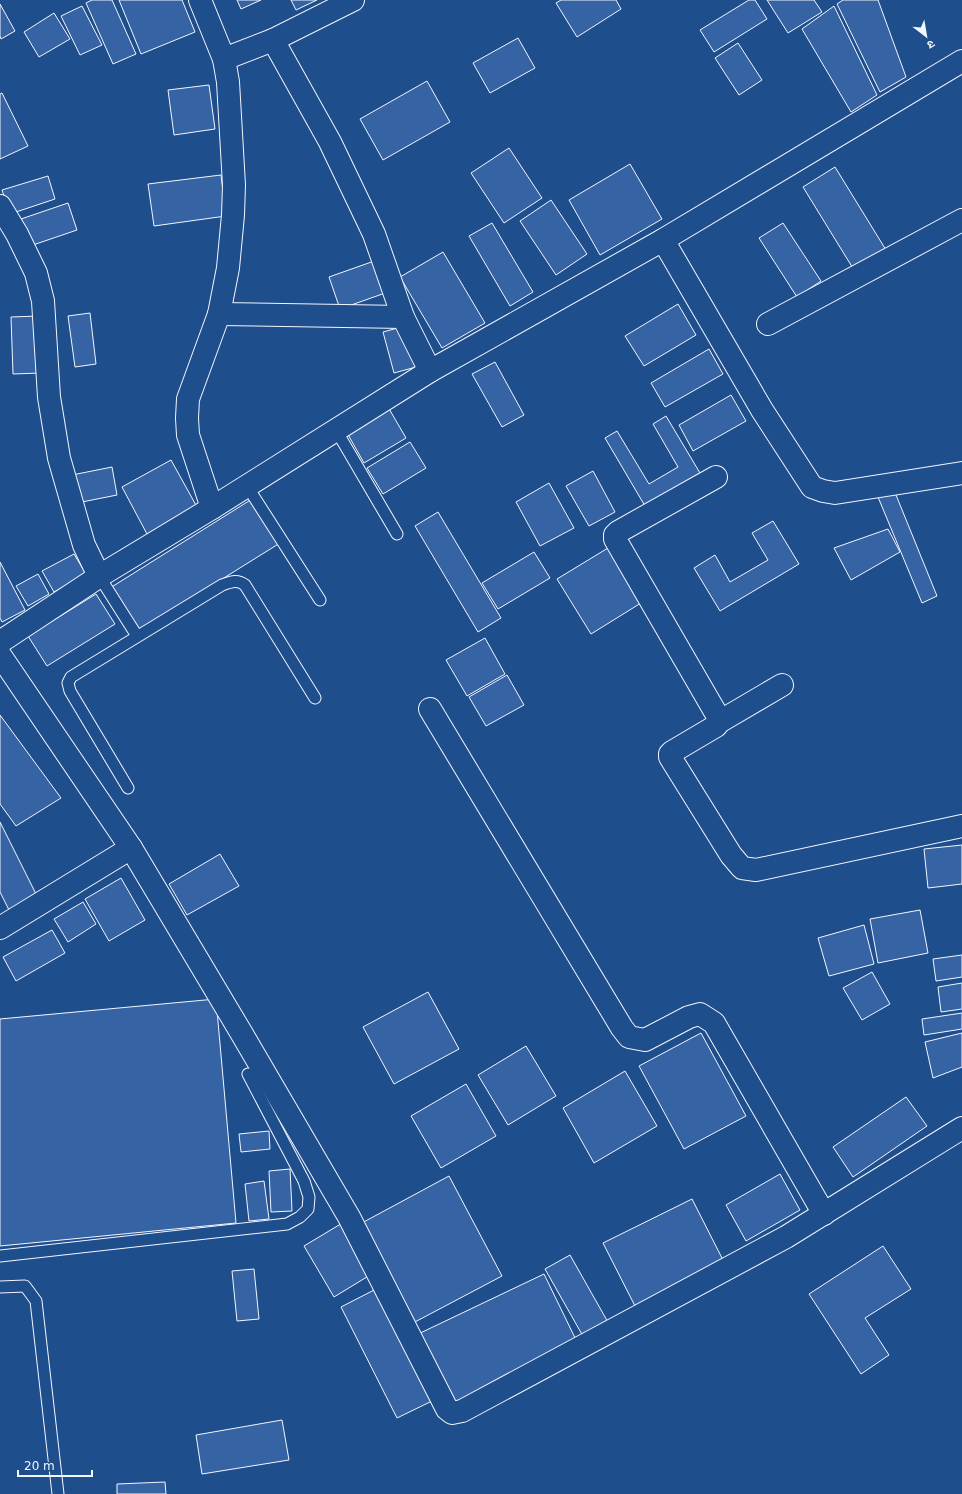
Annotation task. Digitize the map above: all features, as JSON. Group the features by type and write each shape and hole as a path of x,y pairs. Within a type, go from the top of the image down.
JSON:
{"street":[{"path":"200,0 224,59 228,82 234,185 234,215 228,268 219,314 188,399 188,435 212,508"},
{"path":"224,59 273,40 353,0"},
{"path":"273,40 330,142 374,234 403,317 430,371"},
{"path":"0,642 99,576 212,508 430,371 663,240 962,61"},
{"path":"0,206 17,234 38,280 43,301 49,397 59,458 84,545 99,576"},
{"path":"768,324 962,220"},
{"path":"663,240 762,410 812,487 835,493 962,473"},
{"path":"219,314 403,317"},
{"path":"716,477 618,532 615,534 614,539 717,715 719,722"},
{"path":"0,655 131,848 242,1034 348,1217 447,1409 452,1413 462,1411 786,1237 962,1128"},
{"path":"782,685 719,722 716,726 670,754 670,757 731,855 742,868 756,870 962,826"},
{"path":"430,709 629,1038 645,1040 689,1017 700,1014 714,1023 824,1214"},
{"path":"0,928 131,848"}],"lane":[{"path":"336,430 398,534"},
{"path":"247,486 320,600"},
{"path":"99,576 137,636"},
{"path":"128,788 70,690 68,683 71,677 222,585 232,581 240,581 245,585 315,698"},
{"path":"0,1256 287,1224 300,1217 308,1210 309,1197 304,1181 248,1074"},
{"path":"0,1287 24,1286 36,1301 58,1494"}],"building":[{"path":"92,0 112,0 136,54 113,64 86,3"},
{"path":"119,0 182,0 195,32 141,54"},
{"path":"237,0 261,0 241,9"},
{"path":"291,0 317,0 296,10"},
{"path":"561,0 616,0 621,9 577,37 556,3"},
{"path":"749,0 755,0 767,19 714,52 700,30"},
{"path":"767,0 814,0 822,12 788,33"},
{"path":"843,0 878,0 906,77 880,92 837,4"},
{"path":"0,4 15,31 1,39 0,36"},
{"path":"82,6 102,45 80,55 61,16"},
{"path":"834,6 877,95 851,112 802,29"},
{"path":"54,13 70,39 39,57 24,32"},
{"path":"518,38 535,68 490,93 473,63"},
{"path":"738,43 762,80 739,95 715,58"},
{"path":"427,81 450,122 383,160 360,119"},
{"path":"209,85 215,129 174,135 168,90"},
{"path":"2,93 28,146 0,159 0,94"},
{"path":"509,148 542,198 504,223 471,173"},
{"path":"630,164 662,219 600,255 569,200"},
{"path":"835,167 886,250 854,270 803,187"},
{"path":"221,175 226,216 154,226 148,184"},
{"path":"48,176 55,199 10,214 2,190"},
{"path":"551,200 587,254 556,275 520,221"},
{"path":"68,203 77,230 30,246 21,219"},
{"path":"492,223 533,292 510,306 469,236"},
{"path":"783,223 821,281 797,297 759,238"},
{"path":"443,252 485,323 442,348 400,277"},
{"path":"377,260 388,292 340,309 329,277"},
{"path":"678,304 696,335 644,366 625,336"},
{"path":"90,313 96,364 75,367 68,316"},
{"path":"38,316 40,373 13,374 11,317"},
{"path":"405,326 416,367 394,373 383,332"},
{"path":"709,349 723,374 665,407 651,383"},
{"path":"495,362 524,415 502,427 472,374"},
{"path":"731,395 746,421 693,451 679,425"},
{"path":"388,407 406,438 364,463 346,431"},
{"path":"666,416 700,473 645,506 605,438 617,431 649,484 678,467 653,424"},
{"path":"410,442 426,468 383,494 367,468"},
{"path":"171,460 197,507 147,534 122,487"},
{"path":"112,467 117,495 77,503 72,475"},
{"path":"593,471 615,512 589,526 566,486"},
{"path":"549,483 574,528 540,546 516,502"},
{"path":"894,490 937,596 922,603 878,497"},
{"path":"252,499 280,543 137,632 110,588"},
{"path":"438,512 501,618 478,632 415,526"},
{"path":"773,521 799,564 720,611 694,568 715,555 730,582 768,560 752,533"},
{"path":"888,529 900,552 851,580 834,548"},
{"path":"608,548 641,603 591,634 557,579"},
{"path":"534,552 550,578 498,609 482,583"},
{"path":"74,554 86,574 54,592 42,571"},
{"path":"0,562 25,610 2,622 0,618"},
{"path":"38,574 49,594 28,606 16,586"},
{"path":"96,594 115,624 47,666 28,636"},
{"path":"485,638 505,674 467,696 446,660"},
{"path":"507,675 524,705 486,726 469,697"},
{"path":"0,715 61,798 16,826 0,804"},
{"path":"0,822 37,896 9,910 0,892"},
{"path":"962,845 962,884 928,888 924,849"},
{"path":"220,854 239,886 187,915 169,884"},
{"path":"121,878 145,920 109,941 85,899"},
{"path":"83,902 96,924 68,942 54,919"},
{"path":"920,910 928,953 878,963 870,919"},
{"path":"864,925 874,964 829,976 818,938"},
{"path":"52,930 65,953 16,981 3,957"},
{"path":"962,955 962,977 936,981 933,959"},
{"path":"872,972 890,1004 862,1020 843,988"},
{"path":"962,983 962,1009 941,1012 938,987"},
{"path":"428,992 459,1049 394,1084 363,1027"},
{"path":"216,999 236,1223 0,1246 0,1019"},
{"path":"962,1013 962,1029 924,1035 922,1019"},
{"path":"701,1033 746,1116 684,1149 639,1066"},
{"path":"962,1033 962,1067 933,1078 925,1042"},
{"path":"526,1046 556,1096 508,1125 478,1075"},
{"path":"625,1071 657,1126 594,1163 563,1108"},
{"path":"466,1084 496,1136 441,1168 411,1116"},
{"path":"906,1097 927,1126 853,1177 833,1147"},
{"path":"269,1131 270,1149 241,1152 239,1134"},
{"path":"290,1169 292,1211 271,1212 269,1171"},
{"path":"780,1174 800,1210 746,1241 726,1205"},
{"path":"449,1176 502,1276 413,1323 360,1224"},
{"path":"264,1181 269,1219 249,1221 245,1184"},
{"path":"692,1199 725,1264 636,1308 603,1243"},
{"path":"344,1222 375,1272 334,1297 304,1246"},
{"path":"883,1246 911,1289 865,1318 889,1355 861,1374 809,1294"},
{"path":"570,1255 609,1324 584,1338 545,1269"},
{"path":"254,1269 259,1319 237,1321 232,1271"},
{"path":"544,1274 578,1344 448,1406 414,1336"},
{"path":"376,1289 432,1401 397,1418 341,1307"},
{"path":"282,1420 289,1460 202,1474 196,1435"},
{"path":"165,1482 166,1494 117,1494 117,1484"}]}
